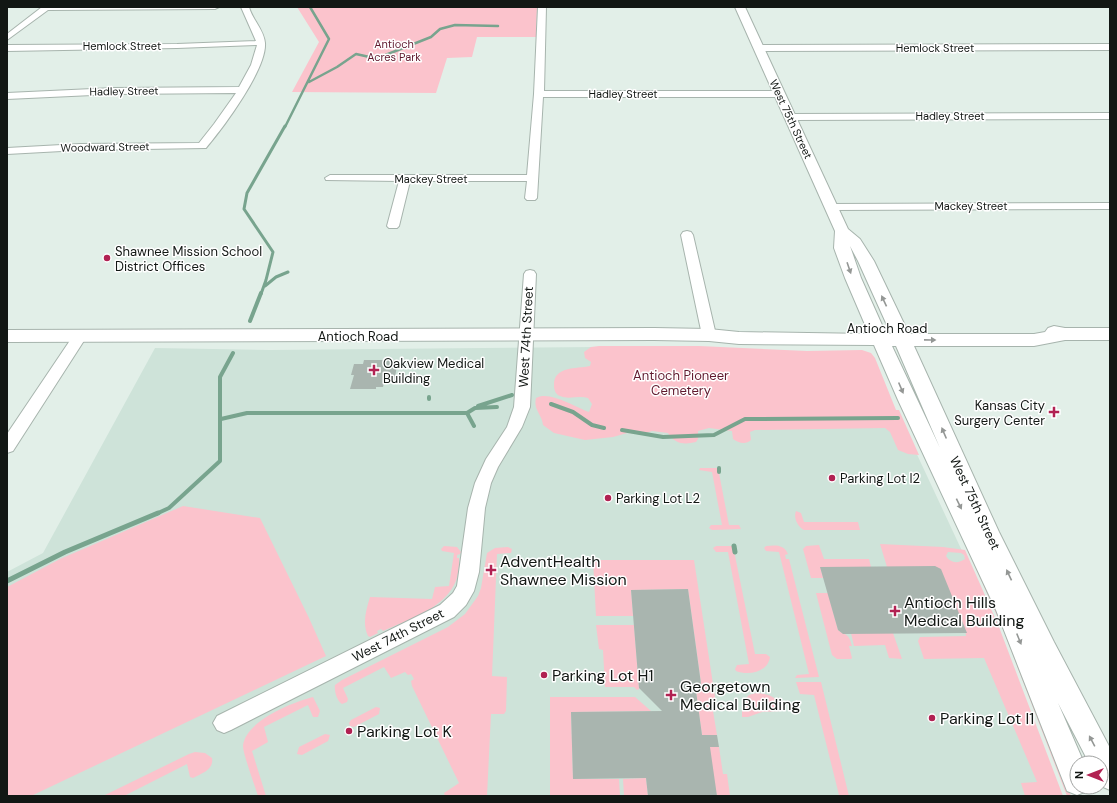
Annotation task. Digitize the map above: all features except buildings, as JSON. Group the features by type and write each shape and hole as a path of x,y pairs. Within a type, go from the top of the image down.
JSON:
{"main road":[{"name":"West 75th Street","path":"740,7 842,231 842,248 853,278 907,400 969,526 1008,610 1069,761"},
{"name":"West 75th Street","path":"842,231 855,242 866,261 988,532 1044,650 1110,776"},
{"name":"Antioch Road","path":"7,336 408,336 526,334 709,335 739,338 900,334 1034,340 1066,334 1110,334"}],"street":[{"path":"7,38 46,8 215,7"},
{"path":"242,90 259,58 260,40 258,32 249,18 245,7"},
{"path":"531,198 539,94 542,7"},
{"name":"Hemlock Street","path":"7,48 177,46 238,43 260,40"},
{"name":"Hemlock Street","path":"759,48 1110,47"},
{"name":"Hadley Street","path":"7,96 114,90 242,90"},
{"name":"Woodward Street","path":"7,151 80,147 202,146 242,90"},
{"name":"Hadley Street","path":"539,94 779,94"},
{"name":"Hadley Street","path":"790,117 1110,116"},
{"name":"Mackey Street","path":"330,178 532,178"},
{"path":"393,226 405,179"},
{"name":"Mackey Street","path":"831,207 1110,206"},
{"path":"687,235 709,335"},
{"name":"West 74th Street","path":"224,723 447,611 455,604 464,592 468,582 473,538 484,482 496,456 516,427 520,417 522,407 530,274"},
{"path":"7,447 80,336"}],"shaded area":[{"name":"AdventHealth Shawnee Mission","path":"598,347 899,416 970,568 1055,796 7,796 7,572 43,553 155,348 270,350"}],"green space":[{"name":"Antioch Acres Park","path":"297,7 537,7 536,37 477,37 472,57 447,58 436,93 292,92 319,42"},
{"name":"Antioch Pioneer Cemetery","path":"699,346 807,351 862,350 871,353 875,358 896,410 899,410 919,455 908,454 898,450 890,432 885,428 755,430 750,432 751,440 744,443 737,442 733,439 732,431 709,428 698,431 698,439 696,442 688,443 680,443 668,433 652,431 643,434 627,433 613,437 585,440 554,433 543,425 536,406 536,398 548,396 562,400 589,412 592,404 588,398 563,397 556,393 554,386 557,375 561,372 572,368 590,366 591,362 585,358 584,352 591,347"},
{"path":"700,468 718,468 729,525 739,525 741,529 712,530 709,528 711,525 722,525 712,472 699,470"},
{"path":"183,506 260,518 326,656 31,796 7,796 7,587 60,559"},
{"path":"796,511 801,513 804,522 858,522 860,530 804,530 797,522 795,516"},
{"path":"880,544 943,547 965,550 999,627 1063,796 1025,796 1021,783 1037,782 984,658 924,659 918,641 920,637 966,636 965,629 887,567","holes":["948,552 961,553 964,555 965,559 960,562 954,562 946,556"]},
{"path":"776,545 782,547 788,554 785,555 786,559 789,559 819,677 795,678 797,675 809,674 779,552 766,551 764,548 766,546"},
{"path":"819,545 824,559 869,559 871,567 825,567 821,570 823,578 811,578 803,549 806,546"},
{"path":"444,546 457,547 461,552 457,555 457,558 459,558 458,573 454,585 448,594 432,608 423,613 383,631 381,629 377,631 378,633 370,637 368,636 365,622 370,597 432,599 435,587 449,586 454,553 442,551 441,549"},
{"path":"716,546 733,546 755,654 766,654 770,657 766,666 757,672 747,673 736,671 735,669 737,665 749,664 728,552 716,552 713,548"},
{"path":"508,547 512,549 511,553 497,554 492,676 507,677 506,711 504,714 491,714 487,796 445,796 444,793 459,783 412,686 411,681 414,679 411,674 408,675 405,672 391,678 384,667 343,688 348,699 347,702 342,704 336,696 335,685 342,680 448,627 465,614 478,596 481,588 487,553 495,548"},
{"path":"969,553 972,555 1027,680 1069,791 1069,795 1071,796 1067,796 1002,627"},
{"path":"593,560 694,560 717,710 713,711 717,735 702,735 696,691 702,690 688,589 631,590 633,616 596,616"},
{"path":"816,593 828,593 838,630 850,639 852,646 849,646 851,659 837,659 832,655"},
{"path":"596,625 634,625 639,689 637,690 634,687 605,687 603,650 599,649"},
{"path":"851,633 893,633 902,659 889,658 885,645 854,646"},
{"path":"796,682 821,682 849,796 822,796 839,795 814,695 800,694"},
{"path":"756,693 773,697 781,706 781,711 762,712 748,717 742,717 742,702 749,695"},
{"path":"313,697 320,711 318,717 313,717 308,705 264,727 268,742 252,751 266,796 258,796 243,746 246,737 252,728 271,714 294,703"},
{"path":"550,697 635,697 651,711 571,712 573,779 619,779 620,796 550,796"},
{"path":"376,707 380,708 379,714 354,727 350,726 349,723 351,720"},
{"path":"325,734 330,735 328,741 302,755 297,754 299,747"},
{"path":"704,747 719,747 723,774 727,774 730,796 717,796"},
{"path":"195,752 205,753 212,758 212,762 207,771 193,778 190,777 187,764 124,796 103,796 189,754"},
{"path":"646,778 648,796 624,796 623,779"}],"waterway":[{"path":"285,127 329,39 310,7"},
{"path":"309,82 337,67 356,54 374,58 383,56 431,37 440,29 455,25 498,26"},
{"path":"261,294 273,252 244,209 247,193 285,126"},
{"path":"265,286 276,277 288,272"},
{"path":"250,321 261,293"},
{"path":"156,514 169,508 220,461 220,377 233,353"},
{"path":"478,406 512,395"},
{"path":"551,404 573,412 592,425 604,428"},
{"path":"467,413 475,408 497,407"},
{"path":"221,419 247,413 467,413"},
{"path":"467,413 474,426"},
{"path":"622,430 663,437 714,435 745,419 898,418"},
{"path":"7,581 65,552 158,513"},
{"path":"734,546 735,552"}],"place":[{"name":"Shawnee Mission School District Offices","path":"107,258"},
{"name":"Oakview Medical Building","path":"374,370"},
{"name":"Kansas City Surgery Center","path":"1054,412"},
{"name":"Parking Lot I2","path":"832,478"},
{"name":"Parking Lot L2","path":"608,498"},
{"name":"AdventHealth Shawnee Mission","path":"491,570"},
{"name":"Antioch Hills Medical Building","path":"895,611"},
{"name":"Parking Lot H1","path":"544,675"},
{"name":"Georgetown Medical Building","path":"671,695"},
{"name":"Parking Lot I1","path":"932,718"},
{"name":"Parking Lot K","path":"349,731"}]}
